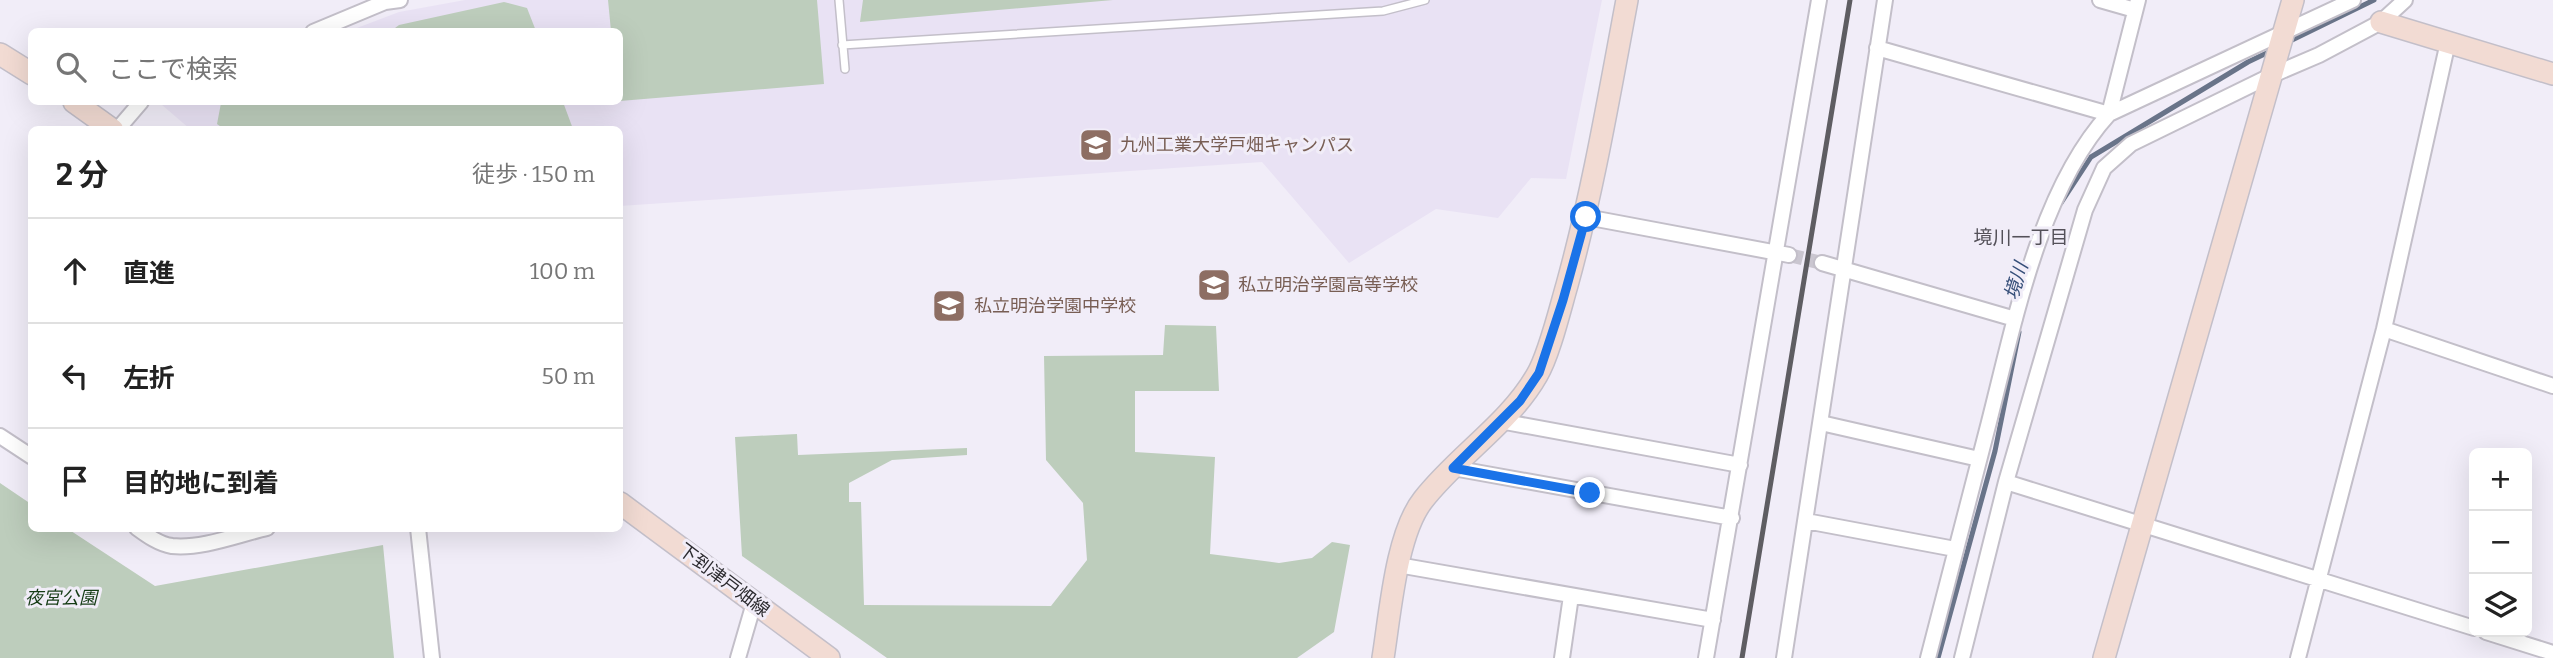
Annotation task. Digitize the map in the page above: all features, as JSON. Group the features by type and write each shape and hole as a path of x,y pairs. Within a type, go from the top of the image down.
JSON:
{"street":[{"path":"1384,658 1398,565 1409,526 1421,502 1520,401 1539,373 1586,217 1627,0"},
{"path":"1706,658 1740,465 1782,254 1819,0"},
{"path":"1784,658 1885,0"},
{"path":"2100,0 2137,5 2109,114"},
{"path":"2104,658 2293,0"},
{"path":"1928,658 2015,319 2052,205 2089,136 2109,114 2353,0"},
{"path":"1962,658 2006,482 2085,210 2104,168 2131,144 2272,71 2319,55 2381,22 2405,0"},
{"path":"323,28 388,1"},
{"path":"2381,22 2553,74"},
{"path":"2298,658 2384,329 2448,42"},
{"path":"1877,48 2109,114"},
{"path":"0,54 28,72"},
{"path":"78,105 109,126"},
{"path":"119,126 138,105"},
{"path":"1586,217 1782,254"},
{"path":"1822,263 2015,319"},
{"path":"2384,329 2553,386"},
{"path":"1500,421 1740,465"},
{"path":"1821,423 1979,459"},
{"path":"0,436 28,454"},
{"path":"1453,468 1732,518"},
{"path":"2006,482 2469,626"},
{"name":"下到津戸畑線","path":"623,505 829,658"},
{"path":"1806,521 1955,550"},
{"path":"144,532 163,543 192,546 250,532"},
{"path":"418,532 432,658"},
{"path":"1398,565 1713,620"},
{"path":"1562,658 1571,596"},
{"path":"738,658 754,603"},
{"path":"2502,637 2553,653"}],"lane":[{"path":"839,0 845,69"},
{"path":"842,45 1383,11 1425,0"}],"shaded area":[{"name":"九州工業大学戸畑キャンパス","path":"465,0 1602,0 1566,179 1531,178 1498,218 1436,209 1349,263 1262,162 623,206 623,126 186,126 162,105 623,105 623,28 357,28 399,12"}],"green space":[{"path":"608,0 817,0 824,84 623,101 623,28 611,28"},
{"path":"863,0 1113,0 860,22"},
{"path":"504,2 527,8 535,28 395,28"},
{"path":"221,105 564,105 572,126 220,126 217,124"},
{"path":"1165,325 1216,326 1219,391 1135,391 1135,452 1215,457 1210,554 1279,563 1312,558 1332,542 1350,545 1334,632 1297,658 887,658 742,556 735,437 797,434 798,455 967,448 967,455 892,460 849,483 849,502 861,502 864,605 1051,606 1087,560 1083,503 1046,460 1044,356 1163,355"},
{"name":"夜宮公園","path":"0,483 28,502 28,532 73,532 155,586 383,545 394,658 0,658"}],"waterway":[{"name":"境川","path":"2288,42 2374,0"},
{"name":"境川","path":"2061,203 2091,157 2248,62 2273,50"},
{"name":"境川","path":"1938,658 1995,451 2019,332"}],"tunnel":[{"path":"1789,255 1822,263"}],"railway":[{"path":"1742,658 1850,0"}],"place":[{"name":"九州工業大学戸畑キャンパス","path":"1096,145"},
{"name":"私立明治学園高等学校","path":"1214,285"},
{"name":"私立明治学園中学校","path":"949,306"}],"district":[{"name":"境川一丁目","path":"2021,237"}],"route":[{"path":"1586,217 1539,373 1520,401 1453,468 1590,493"}]}
